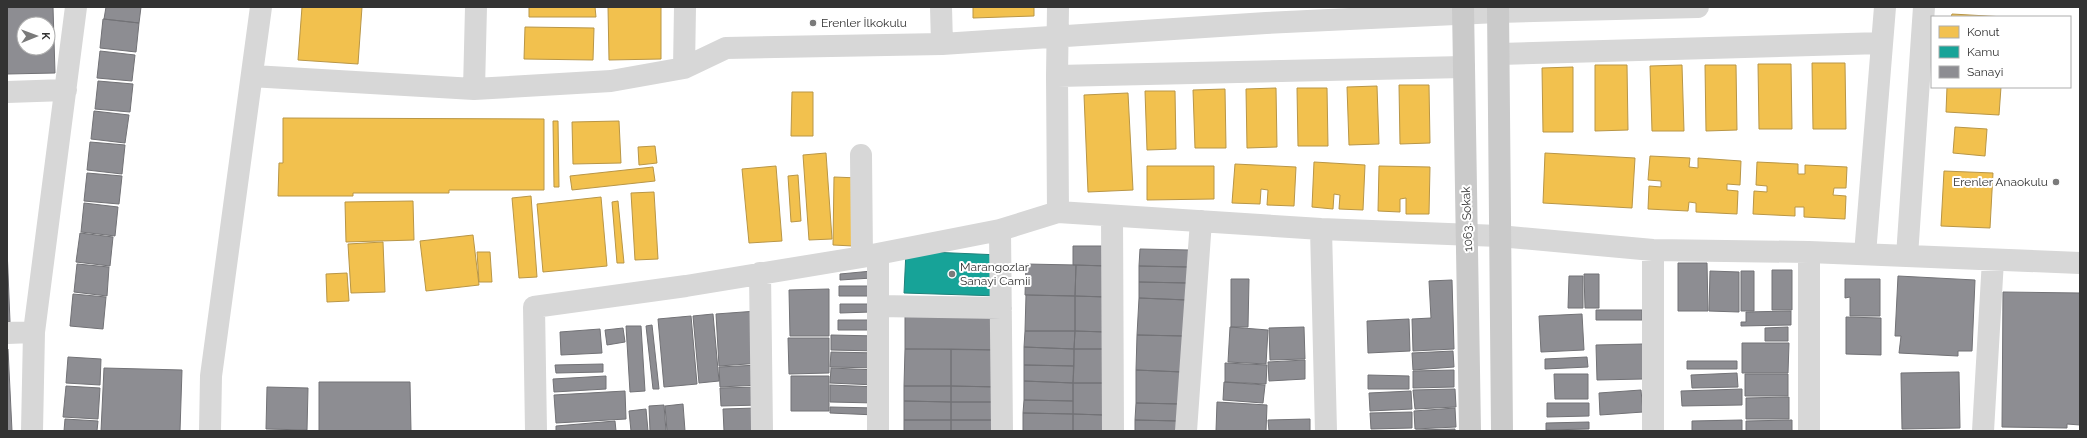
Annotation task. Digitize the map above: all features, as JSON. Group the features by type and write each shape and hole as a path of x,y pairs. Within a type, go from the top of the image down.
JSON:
{"main road":[{"path":"1498,10 1502,431"},
{"name":"1063. Sokak","path":"1463,11 1470,431"}],"street":[{"path":"32,431 34,332 76,7"},
{"path":"210,431 212,376 261,7"},
{"path":"474,89 476,7"},
{"path":"684,68 685,7"},
{"path":"942,7 942,44"},
{"path":"1058,7 1058,212"},
{"path":"252,76 474,89 611,81 684,68 726,48 942,44 1059,37 1266,15 1698,7"},
{"path":"1865,254 1885,7"},
{"path":"1907,256 1924,7"},
{"path":"1499,54 1882,43"},
{"path":"1057,76 1464,67"},
{"path":"7,92 66,90"},
{"path":"861,155 870,255 878,306 878,431"},
{"path":"536,431 534,307 686,286 870,255 1000,230 1058,212 1321,229 1466,236 1499,236 1653,250 1809,252 2080,263"},
{"path":"1112,216 1113,431"},
{"path":"1186,431 1201,221"},
{"path":"1321,229 1326,431"},
{"path":"1000,230 1002,431"},
{"path":"1653,250 1653,431"},
{"path":"1809,252 1809,431"},
{"path":"1983,431 1993,260"},
{"path":"760,273 762,431"},
{"path":"878,306 1001,308"},
{"path":"7,333 34,332"}],"building: Konut":[{"path":"302,7 362,7 358,64 298,60"},
{"path":"529,7 595,7 596,17 529,17"},
{"path":"608,7 661,7 661,59 609,60"},
{"path":"973,7 1034,7 1034,16 973,18"},
{"path":"1952,14 1987,16 1951,16"},
{"path":"525,27 594,28 593,60 524,59"},
{"path":"1812,63 1845,63 1846,129 1813,129"},
{"path":"1758,64 1791,64 1792,129 1759,129"},
{"path":"1595,65 1627,65 1628,130 1595,131"},
{"path":"1682,65 1684,131 1652,131 1650,66"},
{"path":"1705,65 1736,65 1737,130 1706,131"},
{"path":"1573,67 1573,132 1543,132 1542,68"},
{"path":"1399,85 1429,85 1430,143 1400,144"},
{"path":"1377,86 1379,144 1349,145 1347,87"},
{"path":"1276,88 1277,147 1247,148 1246,89"},
{"path":"1297,88 1327,88 1328,146 1298,146"},
{"path":"1947,88 2001,88 1999,115 1946,112"},
{"path":"1225,89 1226,148 1195,148 1193,90"},
{"path":"1145,91 1175,91 1176,149 1147,150"},
{"path":"792,92 813,92 813,136 791,136"},
{"path":"1128,93 1133,190 1088,192 1084,95"},
{"path":"283,118 544,119 544,190 449,190 449,193 353,193 353,196 278,196 279,163 283,163"},
{"path":"553,121 558,121 559,187 554,187"},
{"path":"619,121 621,163 573,164 572,122"},
{"path":"1955,127 1987,129 1985,156 1953,153"},
{"path":"655,146 657,163 639,165 638,147"},
{"path":"826,153 832,239 809,240 803,155"},
{"path":"1545,153 1635,158 1632,208 1543,203"},
{"path":"1650,156 1690,158 1689,167 1698,168 1698,158 1741,161 1740,185 1727,184 1727,190 1738,191 1737,214 1696,212 1696,203 1689,202 1688,211 1648,209 1649,186 1661,187 1661,181 1648,180"},
{"path":"1314,162 1365,165 1363,210 1339,209 1340,195 1334,194 1333,209 1312,207"},
{"path":"1757,162 1798,164 1798,174 1805,174 1805,165 1847,167 1846,188 1834,188 1833,195 1846,196 1845,219 1804,217 1804,207 1795,207 1795,216 1753,214 1754,191 1767,192 1767,186 1756,185"},
{"path":"1235,164 1296,167 1294,206 1267,205 1268,190 1261,189 1260,204 1232,203"},
{"path":"776,166 782,241 749,243 742,169"},
{"path":"1147,166 1214,166 1214,199 1147,200"},
{"path":"1379,166 1430,167 1429,214 1406,214 1406,198 1400,199 1400,212 1378,211"},
{"path":"653,167 655,181 572,190 570,176"},
{"path":"1944,171 1993,173 1990,228 1941,226"},
{"path":"798,175 801,221 791,222 788,176"},
{"path":"834,177 859,178 853,246 833,245"},
{"path":"654,192 658,259 635,260 631,193"},
{"path":"531,196 537,277 519,278 512,198"},
{"path":"601,197 607,266 543,272 537,204"},
{"path":"413,201 414,240 346,242 345,202"},
{"path":"618,201 624,263 617,263 612,202"},
{"path":"473,235 479,285 426,291 420,241"},
{"path":"383,242 385,292 351,293 348,244"},
{"path":"477,252 490,252 492,282 479,282"},
{"path":"347,273 349,301 327,302 326,274"}],"building: Kamu":[{"name":"Marangozlar Sanayi Camii","path":"906,251 1000,255 999,296 904,293"}],"building: Sanayi":[{"path":"7,7 53,7 53,16 16,16 16,56 54,56 55,73 7,74"},
{"path":"106,7 141,7 139,23 104,19"},
{"path":"103,19 139,23 136,52 100,48"},
{"path":"100,51 135,55 132,81 97,78"},
{"path":"98,81 133,84 130,112 95,109"},
{"path":"94,111 129,115 125,143 91,139"},
{"path":"90,142 125,145 122,174 87,170"},
{"path":"87,173 122,176 119,204 84,201"},
{"path":"84,203 118,207 115,236 81,232"},
{"path":"80,233 113,237 110,266 76,262"},
{"path":"1073,246 1108,246 1107,266 1073,265"},
{"path":"7,248 10,322 7,322"},
{"path":"1140,249 1189,250 1189,267 1139,266"},
{"path":"1678,263 1707,263 1708,311 1678,311"},
{"path":"77,264 109,267 107,296 74,292"},
{"path":"1026,264 1076,265 1075,296 1025,295"},
{"path":"1076,265 1107,266 1107,297 1075,296"},
{"path":"1139,266 1189,267 1188,283 1139,282"},
{"path":"1772,270 1792,270 1792,310 1772,310"},
{"path":"872,271 872,278 840,280 840,274"},
{"path":"1710,271 1739,272 1739,312 1709,311"},
{"path":"1741,271 1754,271 1754,311 1741,311"},
{"path":"1584,274 1599,274 1599,308 1585,308"},
{"path":"1569,276 1583,276 1583,308 1568,308"},
{"path":"1898,276 1975,280 1972,351 1958,351 1958,356 1899,353 1901,336 1895,336"},
{"path":"1231,279 1249,279 1248,327 1231,327"},
{"path":"1845,279 1880,279 1880,316 1850,316 1850,297 1845,298"},
{"path":"1452,280 1454,349 1413,351 1412,319 1431,318 1429,281"},
{"path":"1139,282 1188,283 1187,300 1139,298"},
{"path":"839,286 873,286 873,296 839,296"},
{"path":"829,289 829,336 790,336 789,290"},
{"path":"2003,292 2080,293 2080,425 2067,424 2067,428 2002,427"},
{"path":"73,294 106,297 103,329 70,326"},
{"path":"1026,295 1075,296 1075,331 1025,331"},
{"path":"1075,296 1107,297 1106,332 1075,331"},
{"path":"1139,298 1187,300 1184,336 1137,335"},
{"path":"840,304 871,304 871,312 840,313"},
{"path":"1596,310 1642,310 1642,320 1596,320"},
{"path":"757,311 761,363 719,366 716,314"},
{"path":"1791,311 1791,325 1741,326 1741,322 1746,322 1746,312"},
{"path":"713,314 719,381 699,383 693,316"},
{"path":"1582,314 1584,350 1541,352 1539,316"},
{"path":"691,316 697,384 664,387 658,319"},
{"path":"905,316 999,317 999,350 905,349"},
{"path":"1846,317 1881,318 1881,355 1846,354"},
{"path":"1409,319 1410,351 1368,353 1367,321"},
{"path":"838,320 870,320 870,330 838,330"},
{"path":"652,325 659,389 653,389 646,326"},
{"path":"626,326 641,326 645,391 630,392"},
{"path":"1230,327 1268,330 1266,364 1228,362"},
{"path":"1304,327 1305,359 1270,360 1269,328"},
{"path":"1788,327 1788,341 1765,341 1765,328"},
{"path":"623,328 625,342 607,345 605,330"},
{"path":"600,329 602,353 561,355 560,332"},
{"path":"1025,331 1075,331 1074,349 1024,347"},
{"path":"1075,331 1106,332 1106,349 1074,349"},
{"path":"831,335 877,336 877,351 831,350"},
{"path":"1137,335 1184,336 1182,372 1136,370"},
{"path":"788,338 829,338 829,373 789,374"},
{"path":"1742,343 1789,343 1788,373 1742,373"},
{"path":"1643,344 1643,379 1597,380 1596,345"},
{"path":"1024,347 1074,349 1074,366 1024,365"},
{"path":"8,349 12,431 7,431"},
{"path":"905,349 951,349 951,386 904,386"},
{"path":"951,349 999,350 999,387 951,386"},
{"path":"1074,349 1106,349 1105,383 1073,383"},
{"path":"1453,351 1454,367 1413,370 1412,353"},
{"path":"831,352 878,353 877,368 830,367"},
{"path":"68,357 101,359 100,385 66,383"},
{"path":"1587,357 1588,367 1545,369 1545,359"},
{"path":"1305,360 1305,379 1269,381 1268,362"},
{"path":"1687,361 1737,361 1737,369 1687,369"},
{"path":"1225,363 1267,365 1266,384 1225,382"},
{"path":"603,364 603,372 556,373 555,365"},
{"path":"759,365 760,385 720,387 719,367"},
{"path":"1024,365 1074,366 1073,383 1024,381"},
{"path":"104,368 182,370 180,431 101,431"},
{"path":"831,368 877,370 876,385 830,383"},
{"path":"1136,370 1182,372 1180,404 1136,403"},
{"path":"1454,370 1454,387 1413,388 1413,371"},
{"path":"1959,372 1960,428 1902,429 1901,373"},
{"path":"1737,373 1738,387 1692,388 1691,375"},
{"path":"1554,374 1588,374 1588,399 1555,399"},
{"path":"1745,374 1788,374 1788,396 1745,396"},
{"path":"1368,375 1409,376 1409,389 1368,389"},
{"path":"606,376 606,389 554,392 553,379"},
{"path":"791,376 829,376 829,411 791,411"},
{"path":"1024,381 1073,383 1073,401 1024,400"},
{"path":"319,382 410,382 411,431 319,431"},
{"path":"1224,382 1265,385 1263,403 1223,400"},
{"path":"1073,383 1104,383 1104,415 1073,414"},
{"path":"830,385 877,387 876,403 830,402"},
{"path":"66,386 100,388 98,419 63,417"},
{"path":"904,386 951,386 951,402 904,401"},
{"path":"951,386 999,387 998,402 951,402"},
{"path":"267,387 308,388 307,430 266,429"},
{"path":"759,387 760,405 721,406 720,388"},
{"path":"1455,389 1456,407 1415,409 1413,390"},
{"path":"1742,389 1742,405 1682,406 1681,391"},
{"path":"1641,390 1643,412 1600,415 1599,393"},
{"path":"625,391 626,419 556,423 554,395"},
{"path":"1411,391 1412,409 1370,411 1369,393"},
{"path":"1789,397 1789,419 1746,419 1746,398"},
{"path":"1024,400 1073,401 1073,414 1023,413"},
{"path":"904,401 951,402 951,420 904,420"},
{"path":"951,402 998,402 998,420 951,420"},
{"path":"1217,402 1267,405 1266,431 1216,431"},
{"path":"1136,403 1180,404 1179,421 1135,420"},
{"path":"1547,403 1589,403 1589,416 1547,417"},
{"path":"683,404 685,431 667,431 665,406"},
{"path":"664,405 666,431 650,431 649,406"},
{"path":"830,407 876,408 876,415 830,413"},
{"path":"756,408 757,431 724,431 723,409"},
{"path":"1455,408 1456,427 1415,429 1414,411"},
{"path":"646,409 648,431 631,431 629,411"},
{"path":"1412,412 1412,428 1371,429 1370,413"},
{"path":"1023,413 1073,414 1073,431 1023,431"},
{"path":"1073,414 1104,415 1103,431 1073,431"},
{"path":"65,419 98,421 97,431 64,431"},
{"path":"1310,419 1310,431 1269,431 1268,420"},
{"path":"904,420 951,420 951,431 904,431"},
{"path":"951,420 998,420 998,431 951,431"},
{"path":"1135,420 1179,421 1179,431 1135,431"},
{"path":"1742,420 1742,431 1692,431 1692,421"},
{"path":"1792,420 1792,431 1746,431 1746,421"},
{"path":"615,421 616,431 556,431 556,426"},
{"path":"1589,422 1589,429 1546,430 1546,423"},
{"path":"1455,429 1455,431 1416,431 1416,430"}],"place":[{"name":"Erenler İlkokulu","path":"813,23"},
{"name":"Erenler Anaokulu","path":"2056,182"},
{"name":"Marangozlar Sanayi Camii","path":"952,274"}]}
